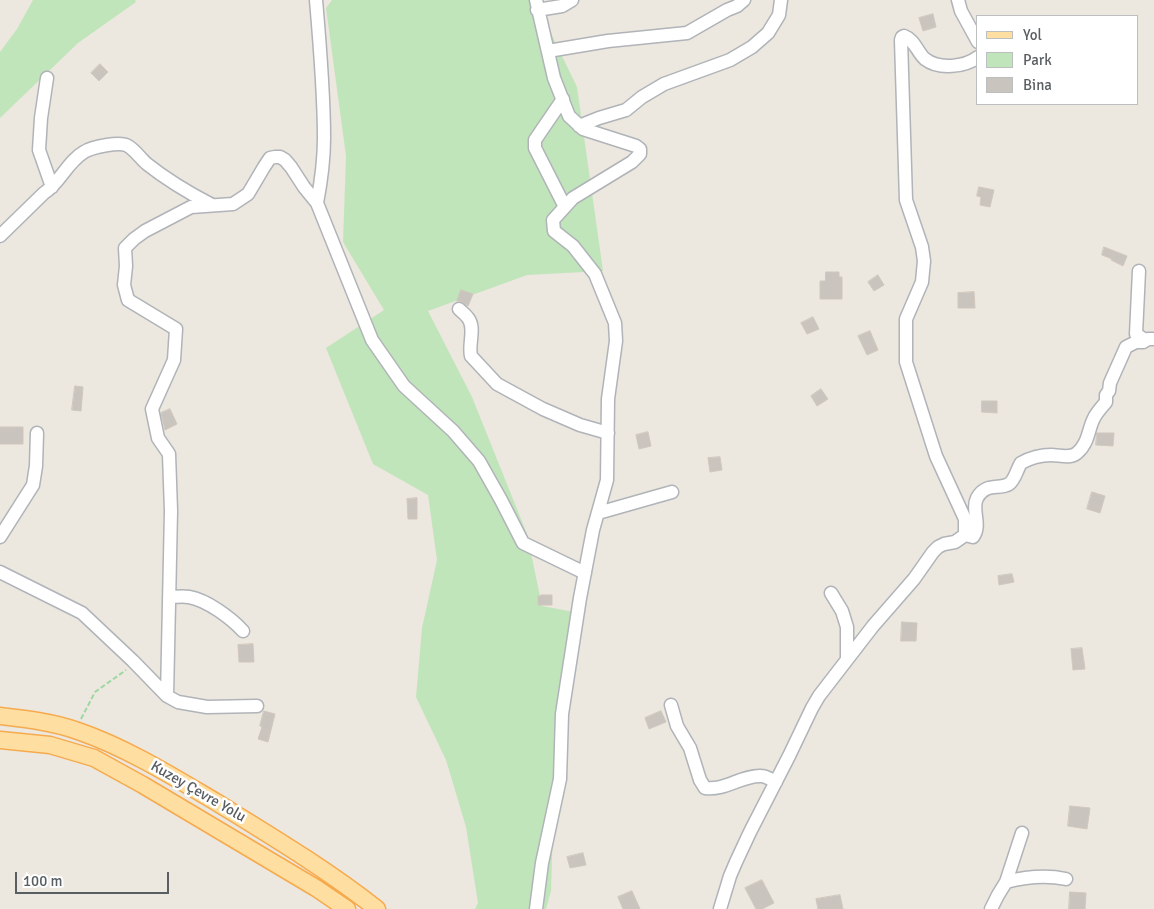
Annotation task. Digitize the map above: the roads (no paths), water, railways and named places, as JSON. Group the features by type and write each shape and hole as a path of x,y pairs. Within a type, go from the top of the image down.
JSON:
{"main road":[{"name":"Kuzey Çevre Yolu","path":"0,716 38,720 77,730 113,745 168,774 279,840 377,909"},
{"name":"Kuzey Çevre Yolu","path":"0,740 50,745 94,758 160,794 316,888 347,909"}],"street":[{"path":"316,0 324,139 322,174 317,203"},
{"path":"536,909 542,863 560,779 562,714 585,573 593,530 608,480 608,399 616,341 615,323 595,274 572,246 554,231 554,220 573,198 632,162 640,154 640,149 636,146 583,129 569,116 554,78 536,5 562,6 572,0"},
{"path":"548,51 608,41 687,32 737,6 744,0"},
{"path":"580,126 626,110 642,97 664,84 730,60 752,47 772,27 779,15 781,0"},
{"path":"958,0 961,11 976,38"},
{"path":"966,535 966,519 936,456 906,362 906,319 922,282 924,261 922,248 906,200 901,40 904,36 910,39 925,59 938,66 953,66 976,58"},
{"path":"47,78 41,118 39,150 52,188"},
{"path":"563,99 535,140 535,148 565,207"},
{"path":"0,236 44,193 52,188 68,167 84,152 111,144 127,145 147,164 186,191 212,205"},
{"path":"167,696 171,511 169,454 158,438 152,409 174,360 176,329 128,300 124,285 125,248 146,230 191,207 233,204 248,194 270,158 275,156 280,156 285,160 317,203 372,340 404,386 453,431 479,461 523,543 585,573"},
{"path":"1139,270 1136,334 1149,339"},
{"path":"459,309 469,318 472,325 471,356 497,384 543,409 580,425 608,433"},
{"path":"720,909 730,876 750,832 812,708 830,680 914,579 933,552 938,547 955,542 966,535 973,536 977,523 975,509 977,497 988,488 1007,485 1012,481 1021,463 1038,456 1052,454 1068,456 1078,452 1085,444 1094,418 1106,402 1110,383 1126,347 1149,339"},
{"path":"0,537 33,485 36,466 37,434"},
{"path":"598,513 672,492"},
{"path":"0,572 82,613 167,696 178,702 207,707 257,706"},
{"path":"831,593 842,611 847,627 847,659"},
{"path":"169,597 200,600 222,614 243,631"},
{"path":"670,705 677,726 690,748 700,780 705,788 712,789 762,776 776,782"},
{"path":"991,909 1006,882 1022,833"},
{"path":"1006,882 1024,878 1066,879"}]}
